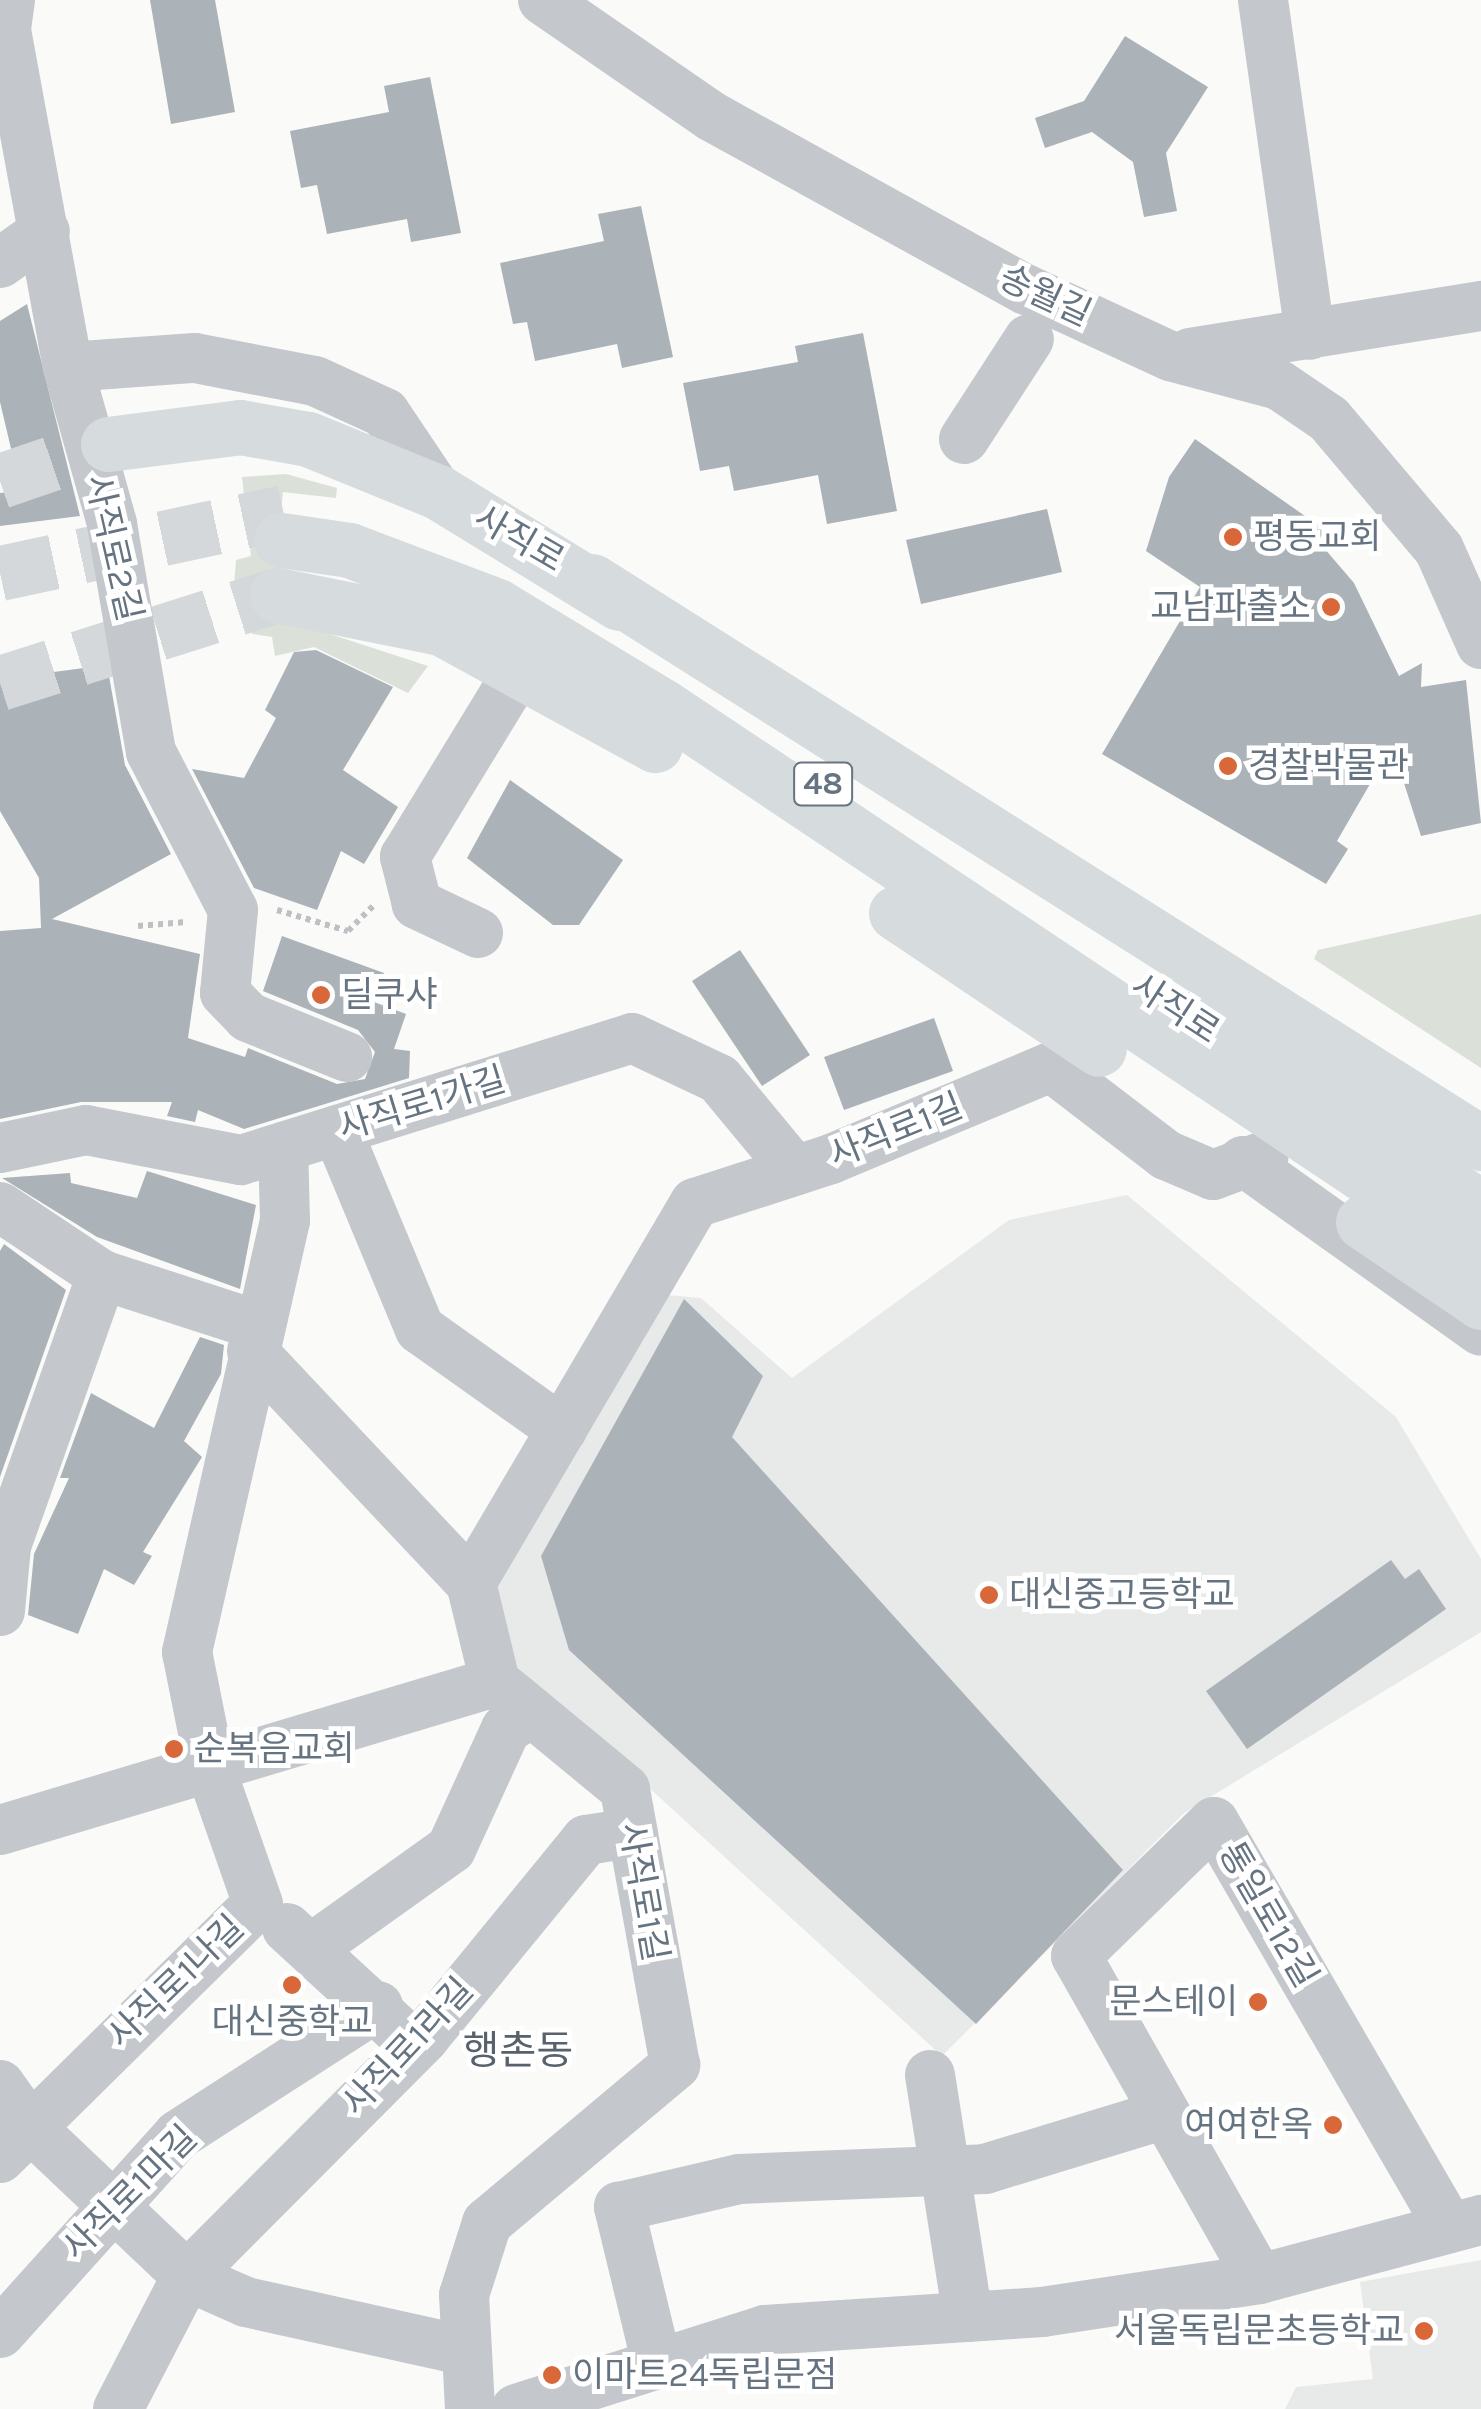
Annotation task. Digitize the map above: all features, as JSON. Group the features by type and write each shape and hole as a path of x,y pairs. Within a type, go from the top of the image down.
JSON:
{"main road":[{"name":"사직로","path":"108,444 240,428 308,439 438,492 592,580 861,809 1290,1144"},
{"name":"사직로","path":"861,809 592,634 444,552 401,534 282,526 497,606 664,707 1290,1144"},
{"path":"592,580 1481,1143"},
{"name":"사직로","path":"277,595 441,628 521,667 660,748 884,862"},
{"path":"660,748 1290,1144 1481,1302"},
{"name":"48","path":"1290,1144 1481,1207"},
{"name":"48","path":"1290,1144 1481,1253"}],"street":[{"name":"사직로2길","path":"10,0 8,44 68,367 112,524 151,752 233,910 225,993 248,1017 346,1057"},
{"name":"송월길","path":"542,0 710,116 1026,289 1170,356 1278,385 1328,419 1440,549 1481,644"},
{"path":"1263,0 1310,334"},
{"path":"0,263 45,231"},
{"path":"1170,356 1481,306"},
{"path":"964,439 1029,339"},
{"path":"68,367 195,358 315,381 386,413 438,492"},
{"path":"478,933 416,904 405,856 521,667"},
{"name":"사직로1가길","path":"0,1148 86,1130 241,1160 632,1038 719,1078 795,1170"},
{"name":"사직로1길","path":"471,1583 695,1203 795,1170 1051,1067 1166,1154 1213,1174 1290,1144"},
{"path":"337,1130 420,1330 562,1430"},
{"path":"1290,1144 1481,1331"},
{"name":"사직로1나길","path":"15,2143 258,1904 210,1767 187,1652 285,1220 283,1147"},
{"path":"0,1207 102,1275 256,1338 471,1583 513,1697 506,1729 451,1849 312,1948"},
{"path":"0,1611 6,1546 102,1275"},
{"path":"0,1830 210,1767 513,1697"},
{"name":"사직로1길","path":"470,2409 464,2295 487,2222 674,2065 625,1790 513,1697"},
{"name":"통일로12길","path":"516,2409 765,2330 968,2316 1260,2279 1465,2224 1214,1822 1076,1956 1260,2279"},
{"name":"사직로1라길","path":"118,2409 187,2276 412,2049 586,1840 632,1833"},
{"path":"258,1904 378,2006 412,2049"},
{"name":"사직로1마길","path":"0,2333 113,2201 178,2134 378,2006"},
{"path":"930,2075 968,2316"},
{"path":"0,2085 15,2143 113,2201 187,2276 246,2302 467,2351"},
{"path":"656,2364 619,2207 738,2180 945,2171 1044,2158 1165,2114"}],"shaded area":[{"path":"286,474 337,488 336,498 283,492 277,551 336,574 278,568 272,615 428,666 408,693 314,647 275,656 272,637 252,634 253,588 234,585 236,560 251,556 242,477"},
{"path":"1481,914 1481,1068 1314,959 1318,950"},
{"name":"대신중고등학교","path":"1127,1195 1396,1417 1481,1559 1481,1632 1184,1813 942,2056 503,1654 493,1558 645,1293 701,1298 792,1378 1009,1220"},
{"name":"서울독립문초등학교","path":"1481,2260 1481,2409 1285,2409 1296,2387 1373,2379 1360,2282"}],"building":[{"path":"150,0 215,0 235,112 171,124"},
{"path":"1125,36 1208,87 1166,153 1177,211 1144,217 1133,162 1092,132 1045,148 1035,118 1084,101"},
{"path":"430,77 461,233 411,242 407,219 327,234 317,185 301,188 290,131 389,112 384,86"},
{"path":"641,206 673,357 622,368 617,344 535,361 527,322 513,324 500,263 604,241 598,214"},
{"path":"27,304 80,516 0,526 0,493 21,491 0,402 0,321"},
{"path":"863,333 897,511 827,524 818,475 734,491 729,466 700,471 683,383 798,362 795,346"},
{"path":"1195,439 1325,530 1318,541 1354,583 1399,676 1422,663 1421,687 1466,680 1481,823 1421,836 1392,746 1337,841 1348,849 1326,884 1102,754 1200,587 1146,551 1169,477"},
{"path":"1047,509 1062,572 921,604 906,540"},
{"path":"316,650 393,687 343,770 398,807 364,864 341,851 317,910 254,888 192,769 244,778 276,718 265,710 294,652"},
{"path":"107,665 125,765 171,854 52,919 200,954 188,1038 245,1057 248,1048 337,1084 365,1079 375,1052 358,1030 263,991 282,936 384,973 374,1002 406,1014 394,1049 410,1051 409,1078 244,1129 198,1110 195,1122 167,1116 172,1102 81,1102 0,1119 0,931 41,928 39,878 0,811 0,679"},
{"path":"510,780 623,860 579,925 553,925 467,858"},
{"path":"740,950 810,1055 762,1086 692,981"},
{"path":"934,1018 953,1071 844,1110 824,1057"},
{"path":"147,1171 256,1205 240,1289 97,1237 2,1178 70,1173 71,1183 137,1198"},
{"path":"4,1244 66,1290 0,1477 0,1251"},
{"name":"대신중고등학교","path":"684,1299 763,1376 732,1437 1123,1870 976,2024 569,1650 541,1556"},
{"path":"200,1337 224,1345 221,1374 184,1441 202,1457 143,1552 152,1556 134,1585 104,1569 78,1634 28,1615 34,1554 69,1478 60,1478 91,1393 154,1428"},
{"path":"1391,1560 1405,1579 1419,1569 1446,1609 1247,1749 1206,1691"}],"tunnel":[{"path":"0,481 108,444"},
{"path":"0,573 284,512"},
{"path":"0,683 277,595"}],"place":[{"name":"평동교회","path":"1233,537"},
{"name":"교남파출소","path":"1331,607"},
{"name":"경찰박물관","path":"1228,766"},
{"name":"딜쿠샤","path":"321,995"},
{"name":"대신중고등학교","path":"989,1595"},
{"name":"순복음교회","path":"174,1749"},
{"name":"대신중학교","path":"292,1985"},
{"name":"문스테이","path":"1258,2002"},
{"name":"여여한옥","path":"1333,2125"},
{"name":"서울독립문초등학교","path":"1424,2331"},
{"name":"이마트24독립문점","path":"552,2375"}],"district":[{"name":"행촌동","path":"518,2051"}]}
